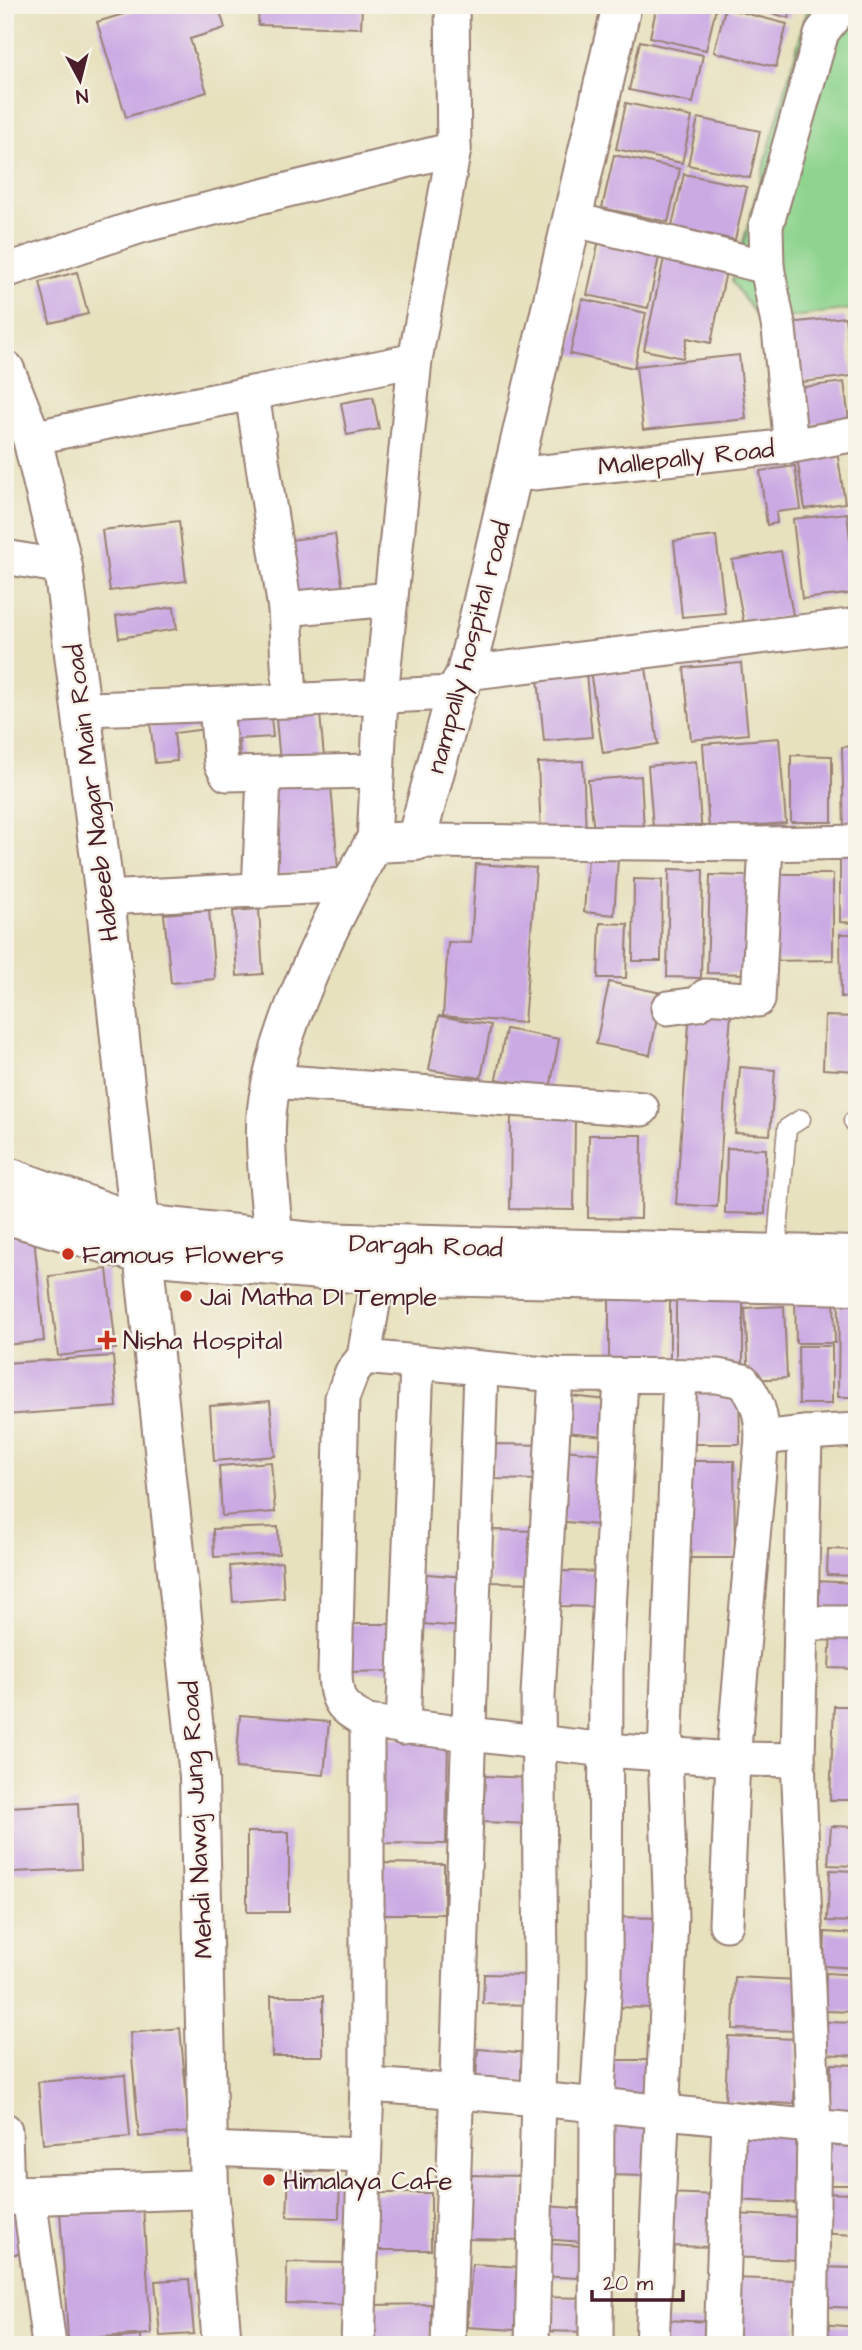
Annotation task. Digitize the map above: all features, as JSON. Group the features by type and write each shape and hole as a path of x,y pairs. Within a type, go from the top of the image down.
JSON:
{"main road":[{"name":"nampally hospital road","path":"416,841 461,683 514,475 622,5"},
{"name":"Habeeb Nagar Main Road","path":"5,370 32,438 63,567 105,898 142,1240"},
{"path":"273,1237 266,1124 273,1081 292,1014 350,885 374,843 416,841"},
{"name":"Dargah Road","path":"5,1176 142,1240 273,1237 313,1242 857,1256"},
{"name":"Dargah Road","path":"5,1214 142,1240 378,1275 857,1285"},
{"name":"Mehdi Nawaj Jung Road","path":"142,1240 199,1776 209,2189 222,2345"},
{"path":"14,2196 209,2189"}],"street":[{"path":"374,843 375,771 381,696 415,360 454,149 452,5"},
{"path":"791,446 779,329 767,268 766,226 822,32 837,13 851,5"},
{"path":"5,271 141,226 454,149"},
{"path":"571,219 767,268"},
{"path":"32,438 194,402 252,394 415,360"},
{"path":"252,394 285,608 290,699"},
{"name":"Mallepally Road","path":"514,475 791,446 857,434"},
{"path":"5,557 63,567"},
{"path":"285,608 390,599"},
{"path":"81,709 216,706 290,699 381,696 857,625"},
{"path":"216,706 221,763 227,774 264,776 375,771"},
{"path":"259,892 264,776"},
{"path":"416,841 766,844 857,842"},
{"path":"668,1007 698,1004 706,996 758,1000 766,844"},
{"path":"105,898 259,892 350,885"},
{"path":"273,1081 642,1109"},
{"path":"378,1275 364,1357 352,1372 342,1398 335,1673 336,1690 342,1707 367,1722 469,1736 606,1750 733,1759 798,1760"},
{"path":"364,1357 556,1375 717,1376 743,1381 759,1407 762,1437 733,1759 726,1924"},
{"path":"404,1728 417,1363"},
{"path":"448,2345 481,1370"},
{"path":"532,2345 541,1968 537,1741 556,1375"},
{"path":"652,2345 671,1917 665,1754 680,1376"},
{"path":"596,2345 597,2106 605,1979 606,1669 621,1377"},
{"path":"762,1437 857,1430"},
{"path":"805,1433 798,1760 814,2126 811,2345"},
{"path":"802,1623 857,1623"},
{"path":"358,2345 367,2085 367,1722"},
{"path":"367,2085 457,2091 662,2114 857,2130"},
{"path":"721,2345 729,2119"},
{"path":"5,2130 14,2196 49,2345"},
{"path":"208,2149 364,2155"}],"lane":[{"path":"776,1254 787,1128 801,1119"}],"green space":[{"path":"809,5 857,5 857,308 761,322 732,282"}],"building":[{"path":"153,5 218,5 225,28 190,39 207,92 126,117 97,22"},
{"path":"259,5 362,5 361,28 258,25"},
{"path":"657,5 716,8 706,50 650,37"},
{"path":"742,5 792,5 789,18"},
{"path":"725,8 787,24 776,67 714,52"},
{"path":"640,41 703,55 693,103 629,90"},
{"path":"626,103 692,117 682,163 616,149"},
{"path":"698,118 760,131 750,178 688,165"},
{"path":"614,155 680,169 668,222 602,208"},
{"path":"684,174 747,187 735,240 672,226"},
{"path":"600,235 661,248 648,308 587,295"},
{"path":"666,249 728,262 711,343 687,338 683,358 644,350"},
{"path":"77,272 88,314 50,323 40,282"},
{"path":"582,299 646,313 634,368 570,354"},
{"path":"857,309 857,342 855,342 851,310"},
{"path":"845,317 852,376 795,383 788,323"},
{"path":"739,355 746,419 643,430 636,366"},
{"path":"844,382 849,420 799,426 794,388"},
{"path":"373,397 379,429 347,435 341,403"},
{"path":"837,451 845,503 805,509 797,458"},
{"path":"795,466 801,509 776,512 777,523 767,525 760,471"},
{"path":"847,513 856,593 802,599 793,519"},
{"path":"179,521 186,581 110,591 102,530"},
{"path":"335,534 343,591 290,598 283,541"},
{"path":"716,536 725,613 682,617 674,541"},
{"path":"781,551 793,615 744,624 732,560"},
{"path":"174,607 177,629 119,638 116,616"},
{"path":"644,656 658,744 603,753 589,665"},
{"path":"585,663 592,737 544,741 537,668"},
{"path":"741,663 748,734 691,740 684,668"},
{"path":"319,703 324,757 280,762 275,708"},
{"path":"212,707 214,728 174,733 177,761 155,763 149,714"},
{"path":"270,707 273,737 239,739 240,759 222,761 218,711"},
{"path":"779,738 786,823 709,829 703,744"},
{"path":"857,746 857,830 844,830 842,747"},
{"path":"791,755 832,756 832,822 791,822"},
{"path":"583,761 586,834 541,836 538,763"},
{"path":"696,761 702,835 654,839 648,766"},
{"path":"330,774 338,869 276,874 269,779"},
{"path":"641,776 644,831 594,831 588,780"},
{"path":"840,849 857,849 857,923 840,922"},
{"path":"588,857 618,859 614,915 584,912"},
{"path":"476,864 536,868 524,1023 443,1016 448,942 471,943"},
{"path":"669,869 703,870 701,978 667,977"},
{"path":"767,874 833,874 833,960 767,961"},
{"path":"710,875 750,876 747,974 707,973"},
{"path":"634,879 662,880 661,961 633,961"},
{"path":"259,909 263,974 237,976 233,911"},
{"path":"209,910 215,979 171,983 164,914"},
{"path":"600,923 628,924 626,978 598,978"},
{"path":"840,934 857,934 857,997 841,997"},
{"path":"609,982 662,993 650,1055 596,1044"},
{"path":"690,1010 731,1013 717,1207 676,1204"},
{"path":"439,1016 491,1025 481,1078 429,1070"},
{"path":"825,1016 857,1017 857,1071 823,1069"},
{"path":"506,1029 559,1039 550,1089 496,1079"},
{"path":"740,1067 775,1070 770,1135 735,1133"},
{"path":"511,1116 575,1117 574,1210 510,1209"},
{"path":"589,1135 642,1135 641,1219 588,1218"},
{"path":"727,1148 766,1149 765,1214 725,1213"},
{"path":"33,1226 44,1341 5,1345 5,1228"},
{"path":"107,1269 116,1349 58,1356 49,1276"},
{"path":"676,1286 743,1286 743,1373 676,1373"},
{"path":"670,1288 670,1370 609,1371 609,1289"},
{"path":"839,1292 857,1292 857,1397 838,1397"},
{"path":"834,1294 835,1343 796,1343 795,1295"},
{"path":"784,1306 787,1378 749,1380 745,1308"},
{"path":"798,1346 832,1346 832,1404 799,1404"},
{"path":"113,1356 117,1407 5,1415 5,1363"},
{"path":"684,1388 739,1388 740,1444 684,1444"},
{"path":"570,1396 617,1401 613,1437 567,1432"},
{"path":"270,1401 275,1456 214,1461 210,1406"},
{"path":"494,1444 544,1445 543,1480 493,1479"},
{"path":"564,1450 613,1455 607,1526 557,1521"},
{"path":"684,1461 734,1461 735,1558 685,1558"},
{"path":"271,1462 275,1512 222,1516 219,1466"},
{"path":"278,1527 279,1554 214,1557 213,1529"},
{"path":"491,1530 540,1531 539,1583 490,1582"},
{"path":"828,1549 857,1550 857,1576 827,1575"},
{"path":"282,1562 284,1598 233,1602 230,1566"},
{"path":"559,1571 607,1572 606,1607 558,1606"},
{"path":"415,1573 465,1577 461,1627 411,1623"},
{"path":"814,1581 857,1583 857,1615 812,1614"},
{"path":"348,1624 392,1624 392,1671 348,1672"},
{"path":"831,1631 857,1632 857,1669 829,1668"},
{"path":"834,1706 857,1706 857,1800 830,1800"},
{"path":"240,1715 329,1722 324,1775 236,1768"},
{"path":"383,1739 448,1740 446,1844 381,1843"},
{"path":"485,1776 532,1778 530,1824 483,1822"},
{"path":"78,1803 81,1869 13,1872 10,1807"},
{"path":"831,1826 857,1827 857,1866 828,1865"},
{"path":"247,1832 289,1832 289,1912 247,1912"},
{"path":"383,1863 444,1864 444,1914 383,1914"},
{"path":"830,1870 857,1871 857,1922 827,1921"},
{"path":"609,1917 665,1918 663,2008 607,2007"},
{"path":"825,1932 857,1934 857,1968 824,1966"},
{"path":"826,1973 857,1975 857,2012 825,2011"},
{"path":"484,1974 536,1975 535,2005 483,2004"},
{"path":"735,1977 800,1980 798,2031 733,2029"},
{"path":"271,1996 323,1996 323,2056 272,2056"},
{"path":"826,2022 857,2023 857,2056 825,2054"},
{"path":"180,2028 190,2132 139,2137 130,2033"},
{"path":"728,2036 796,2039 794,2104 725,2101"},
{"path":"478,2049 531,2053 529,2083 476,2079"},
{"path":"609,2060 660,2060 658,2105 607,2105"},
{"path":"831,2064 857,2065 857,2120 829,2118"},
{"path":"125,2075 130,2137 43,2144 38,2082"},
{"path":"602,2118 651,2120 650,2176 601,2175"},
{"path":"735,2129 807,2132 804,2203 732,2200"},
{"path":"824,2138 857,2138 857,2185 823,2185"},
{"path":"289,2171 340,2172 339,2218 287,2217"},
{"path":"471,2175 524,2176 523,2240 469,2239"},
{"path":"374,2193 431,2193 431,2250 374,2250"},
{"path":"662,2193 721,2195 720,2247 661,2246"},
{"path":"817,2193 857,2194 857,2235 815,2233"},
{"path":"24,2203 28,2253 5,2255 5,2204"},
{"path":"143,2206 151,2334 68,2339 60,2211"},
{"path":"546,2206 586,2209 583,2242 543,2239"},
{"path":"733,2214 802,2217 800,2260 731,2257"},
{"path":"539,2243 581,2246 578,2278 537,2276"},
{"path":"287,2262 349,2263 348,2305 286,2303"},
{"path":"472,2264 520,2267 515,2330 467,2327"},
{"path":"814,2267 857,2268 857,2308 813,2306"},
{"path":"728,2278 798,2280 795,2345 725,2344"},
{"path":"189,2279 194,2334 160,2336 155,2281"},
{"path":"538,2297 589,2298 589,2332 538,2331"},
{"path":"431,2304 431,2345 375,2345 374,2305"},
{"path":"660,2320 718,2322 716,2345 659,2345"},
{"path":"819,2324 857,2327 857,2345 817,2345"},
{"path":"141,2336 141,2345 66,2345 66,2343"}],"place":[{"name":"Famous Flowers","path":"68,1254"},
{"name":"Jai Matha DI Temple","path":"186,1296"},
{"name":"Nisha Hospital","path":"107,1340"},
{"name":"Himalaya Cafe","path":"269,2180"}]}
